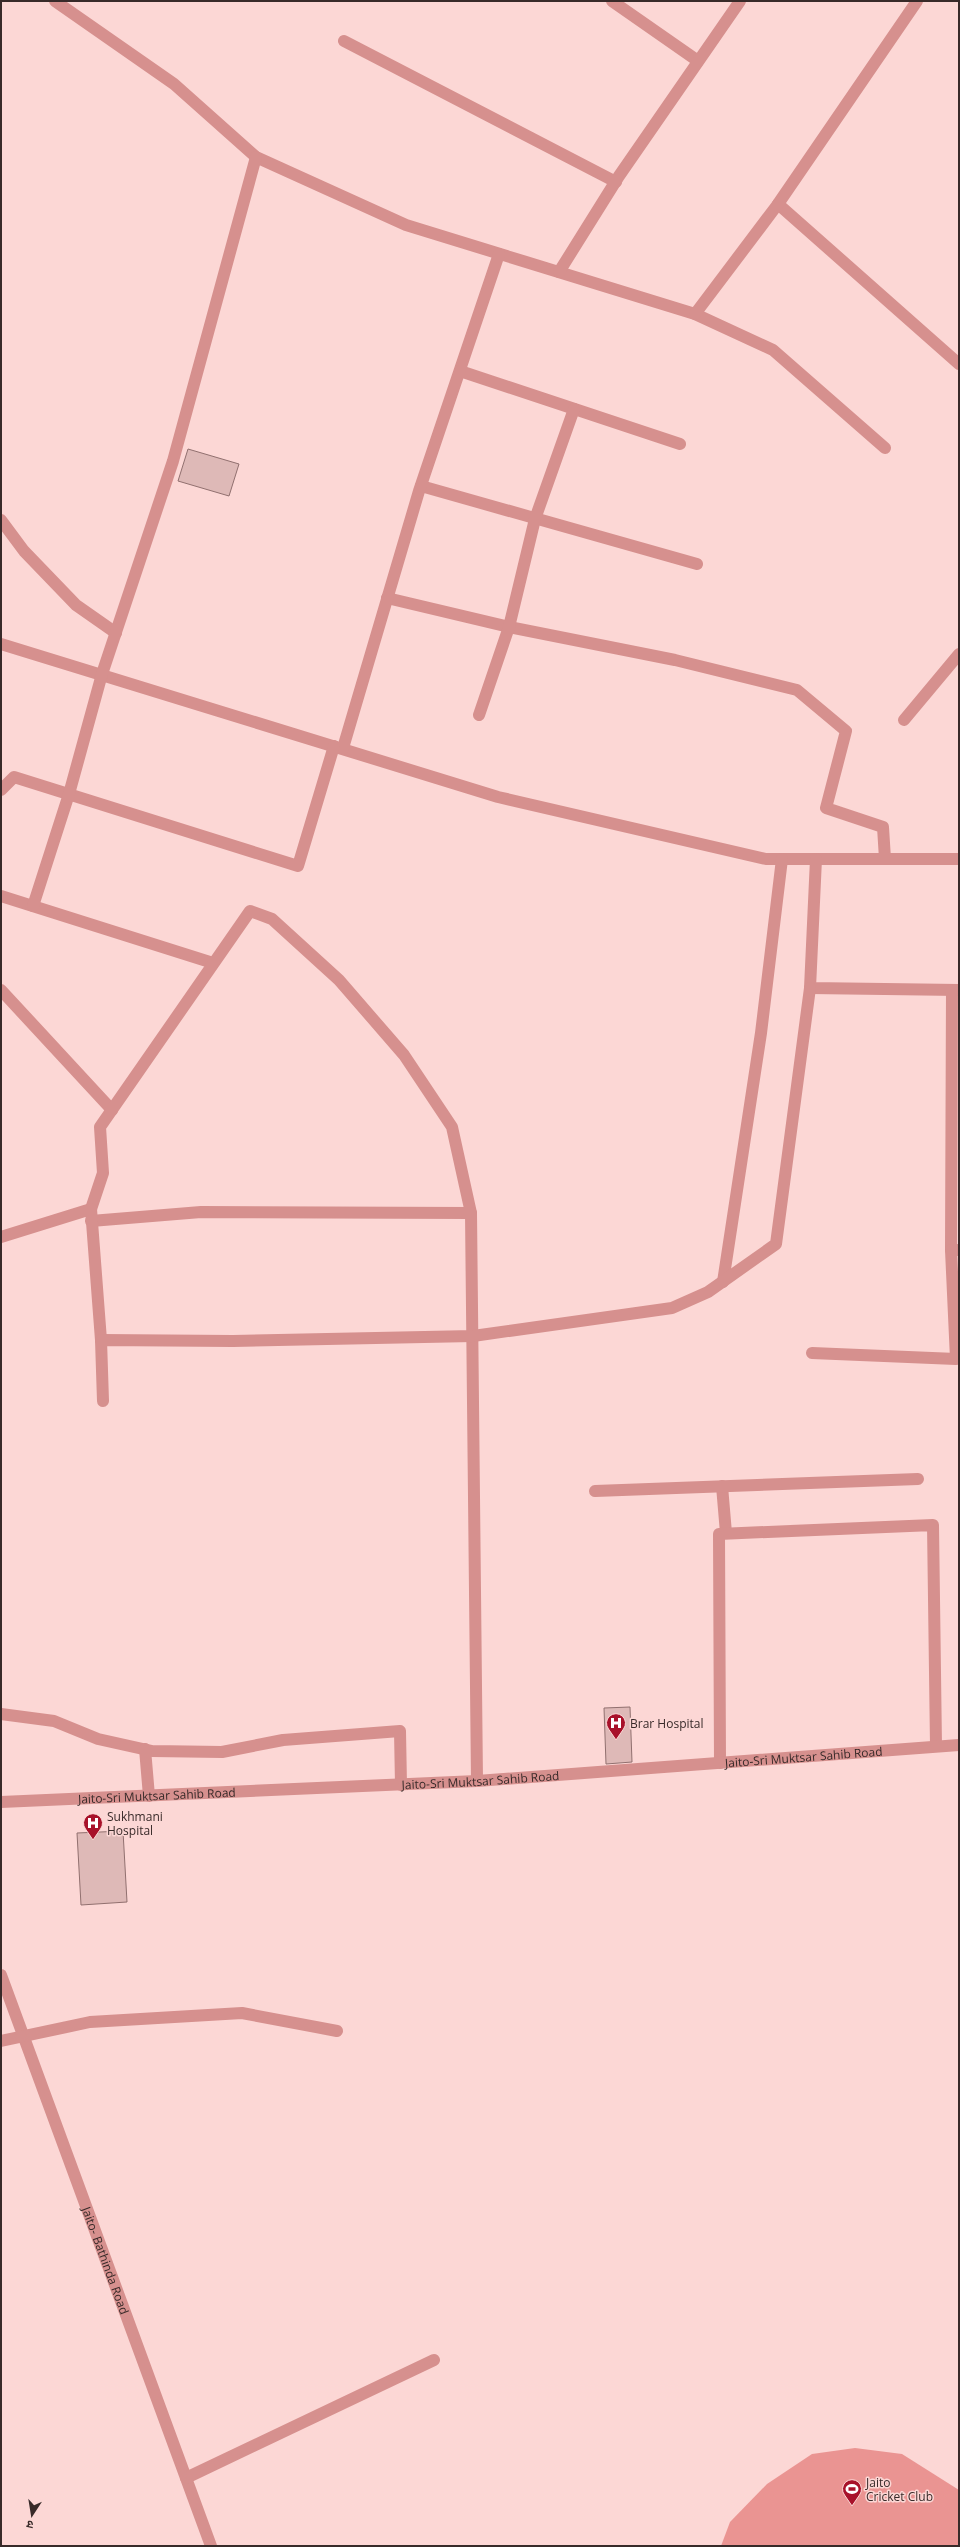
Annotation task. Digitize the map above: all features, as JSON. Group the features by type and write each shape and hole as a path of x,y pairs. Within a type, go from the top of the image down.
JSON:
{"street":[{"path":"55,1 174,84 256,157 406,225 695,314 772,350 885,448"},
{"path":"612,1 698,61"},
{"path":"559,272 616,182 740,1"},
{"path":"695,314 778,204 917,1"},
{"path":"344,41 616,182"},
{"path":"33,906 69,794 102,674 173,461 256,157"},
{"path":"778,204 959,364"},
{"path":"1,790 14,777 298,866 339,747 421,486 499,254"},
{"path":"460,371 680,444"},
{"path":"479,715 509,627 535,519 574,409"},
{"path":"421,486 697,564"},
{"path":"1,520 24,551 76,605 116,633"},
{"path":"387,598 509,627 675,660 797,690 846,731 826,808 883,827 885,859"},
{"path":"1,644 498,797 766,859 959,859"},
{"path":"904,720 959,654"},
{"path":"723,1282 761,1033 782,859"},
{"path":"101,1340 233,1341 473,1336 672,1308 708,1292 723,1282 776,1244 810,988 816,859"},
{"path":"1,896 213,963"},
{"path":"103,1401 101,1340 91,1215 103,1173 100,1127 250,911 272,919 339,980 404,1055 452,1127 471,1213 477,1782"},
{"path":"810,988 956,990 956,1358 812,1353"},
{"path":"1,990 112,1110"},
{"path":"1,1237 91,1215 201,1212 471,1213"},
{"path":"595,1491 918,1478"},
{"path":"722,1486 726,1533"},
{"path":"720,1763 718,1534 726,1533 933,1525 936,1746"},
{"path":"1,1714 54,1721 98,1739 145,1749 222,1752 284,1740 400,1730 401,1785"},
{"name":"Jaito-Sri Muktsar Sahib Road","path":"1,1802 477,1782 959,1745"},
{"path":"145,1749 149,1796"},
{"name":"Jaito- Bathinda Road","path":"1,1975 211,2546"},
{"path":"1,2041 90,2022 242,2012 338,2031"},
{"path":"186,2478 434,2360"}],"shaded area":[{"name":"Jaito Cricket Club","path":"855,2448 902,2454 959,2490 959,2546 721,2546 730,2522 767,2484 812,2454"}],"building":[{"path":"188,449 239,464 229,496 178,481"},
{"path":"630,1707 632,1762 606,1764 604,1708"},
{"path":"123,1831 127,1902 81,1905 77,1833"}],"place":[{"name":"Brar Hospital","path":"616,1740"},
{"name":"Sukhmani Hospital","path":"93,1840"},
{"name":"Jaito Cricket Club","path":"852,2506"}]}
